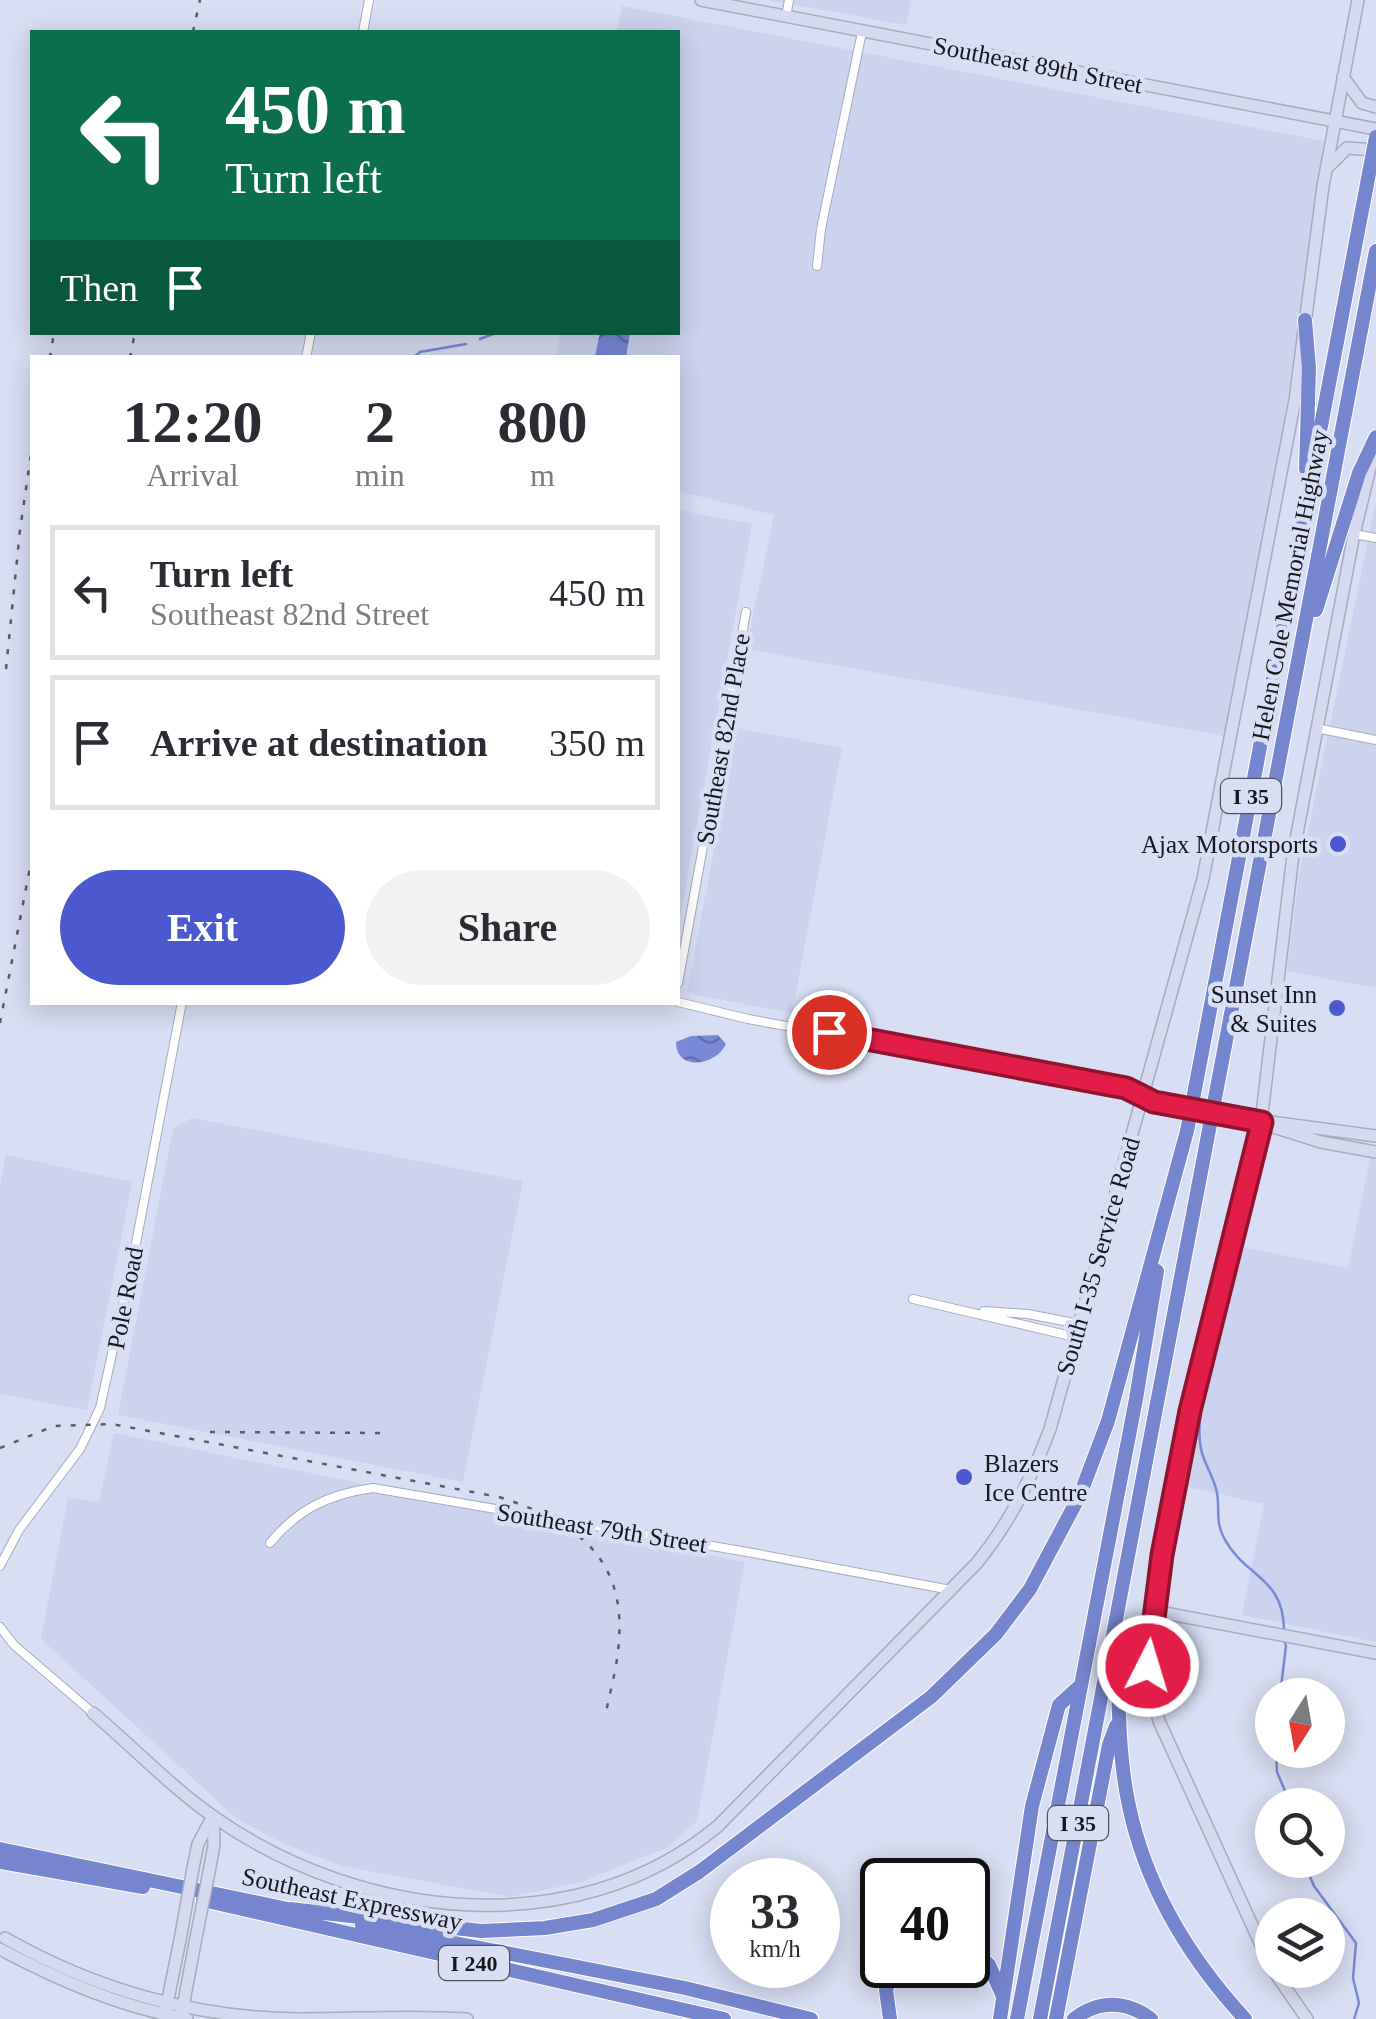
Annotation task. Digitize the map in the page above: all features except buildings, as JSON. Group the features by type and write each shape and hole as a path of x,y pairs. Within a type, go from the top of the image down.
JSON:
{"highway":[{"name":"Helen Cole Memorial Highway","path":"1170,1192 1187,1131 1376,137"},
{"name":"Helen Cole Memorial Highway","path":"1116,1626 1376,251"},
{"path":"1305,320 1309,368 1306,505"},
{"path":"1296,673 1359,473 1376,440"},
{"path":"290,1909 482,1930 561,1926 636,1906 656,1899 699,1872 931,1697 996,1634 1030,1589 1080,1495 1108,1421 1170,1192"},
{"name":"I 35","path":"1017,2019 1136,1399 1170,1192"},
{"path":"1116,1626 1119,1719 1128,1805 1158,1892 1185,1946 1244,2019"},
{"name":"I 35","path":"1040,2019 1116,1626"},
{"path":"1000,2019 1032,1806 1059,1706 1080,1686"},
{"path":"1056,2019 1109,1745 1119,1719"},
{"name":"Southeast Expressway","path":"0,1849 721,1995 811,2019"},
{"name":"Southeast Expressway","path":"0,1862 169,1892 717,2018"},
{"path":"990,1969 1004,1997"},
{"path":"887,1988 890,2019"},
{"path":"1074,2019 1090,2008 1108,2004 1128,2006 1151,2019"}],"street":[{"path":"363,30 369,0"},
{"name":"Southeast 89th Street","path":"701,0 1376,129"},
{"path":"786,17 790,0"},
{"name":"South I-35 Service Road","path":"93,1713 213,1816 255,1843 314,1871 438,1902 530,1905 574,1898 621,1885 684,1854 739,1806 998,1536 1021,1501 1050,1428 1212,834 1295,400 1326,169 1358,0"},
{"path":"817,266 821,229 862,32"},
{"path":"1344,77 1362,103 1376,107"},
{"path":"1326,169 1347,148 1376,150"},
{"path":"1255,1931 1158,1721 1148,1666 1162,1555 1200,1363 1262,1122 1287,888 1354,534 1376,440"},
{"path":"1354,534 1376,538"},
{"name":"Southeast 82nd Place","path":"680,972 746,612"},
{"path":"1316,728 1376,740"},
{"path":"680,1002 748,1019 1126,1088 1170,1105 1262,1122 1376,1136"},
{"name":"Pole Road","path":"0,1566 19,1530 80,1449 100,1408 181,1005"},
{"path":"1262,1122 1308,1138 1376,1152"},
{"path":"913,1299 971,1310 1025,1327 1077,1330"},
{"name":"Southeast 79th Street","path":"270,1543 288,1521 323,1499 373,1488 730,1548 950,1590"},
{"path":"1154,1611 1376,1653"},
{"path":"0,1627 14,1645 93,1713"},
{"path":"165,2012 198,1844 213,1816"},
{"path":"182,2015 214,1845 213,1816"},
{"path":"3,1944 57,1980 144,2014 165,2012"},
{"path":"3,1944 165,2012 182,2015 466,2019"},
{"path":"1286,1988 1307,2019"}],"shaded area":[{"path":"767,0 911,0 906,25"},
{"path":"622,6 1324,141 1285,416 1224,736 746,649 774,515 680,492 680,355 557,355 561,335 680,335 680,30 617,30"},
{"path":"1376,502 1376,988 1287,971 1299,875"},
{"path":"680,510 752,524 680,917"},
{"path":"737,728 842,748 792,1013 687,993"},
{"path":"192,1118 523,1181 463,1482 118,1415 173,1129"},
{"path":"6,1155 132,1182 87,1410 0,1394 0,1186"},
{"path":"1370,1158 1376,1160 1376,1642 1242,1615 1264,1504 1183,1486 1236,1246 1348,1268"},
{"path":"114,1433 745,1562 697,1821 668,1847 582,1882 510,1897 342,1866 284,1844 236,1818 41,1639 68,1497 99,1502"}],"water":[{"path":"599,335 630,335 626,355 595,355"},
{"path":"718,1035 726,1044 706,1061 689,1062 678,1052 676,1042 691,1036"}],"waterway":[{"path":"480,339 490,335"},
{"path":"416,355 466,344"},
{"path":"1206,1371 1200,1440 1217,1493 1221,1532 1242,1562 1271,1588 1278,1599 1284,1631"},
{"path":"1282,1678 1284,1639"},
{"path":"1277,1768 1284,1788"},
{"path":"1311,1878 1356,1943 1353,1978 1359,2003 1354,2019"}],"railway":[{"path":"193,30 200,0"},
{"path":"50,355 54,335"},
{"path":"131,355 134,335"},
{"path":"6,669 30,461"},
{"path":"0,1023 30,867"},
{"path":"0,1448 54,1426 112,1424 499,1497 525,1506 549,1517 588,1545 613,1584 619,1609 619,1639 605,1717"},
{"path":"210,1432 385,1433"}],"place":[{"name":"Ajax Motorsports","path":"1338,844"},
{"name":"Sunset Inn & Suites","path":"1337,1008"},
{"name":"Blazers Ice Centre","path":"964,1477"}],"route":[{"path":"829,1032 1126,1088 1154,1102 1262,1122 1200,1363 1162,1555 1148,1666"}]}
